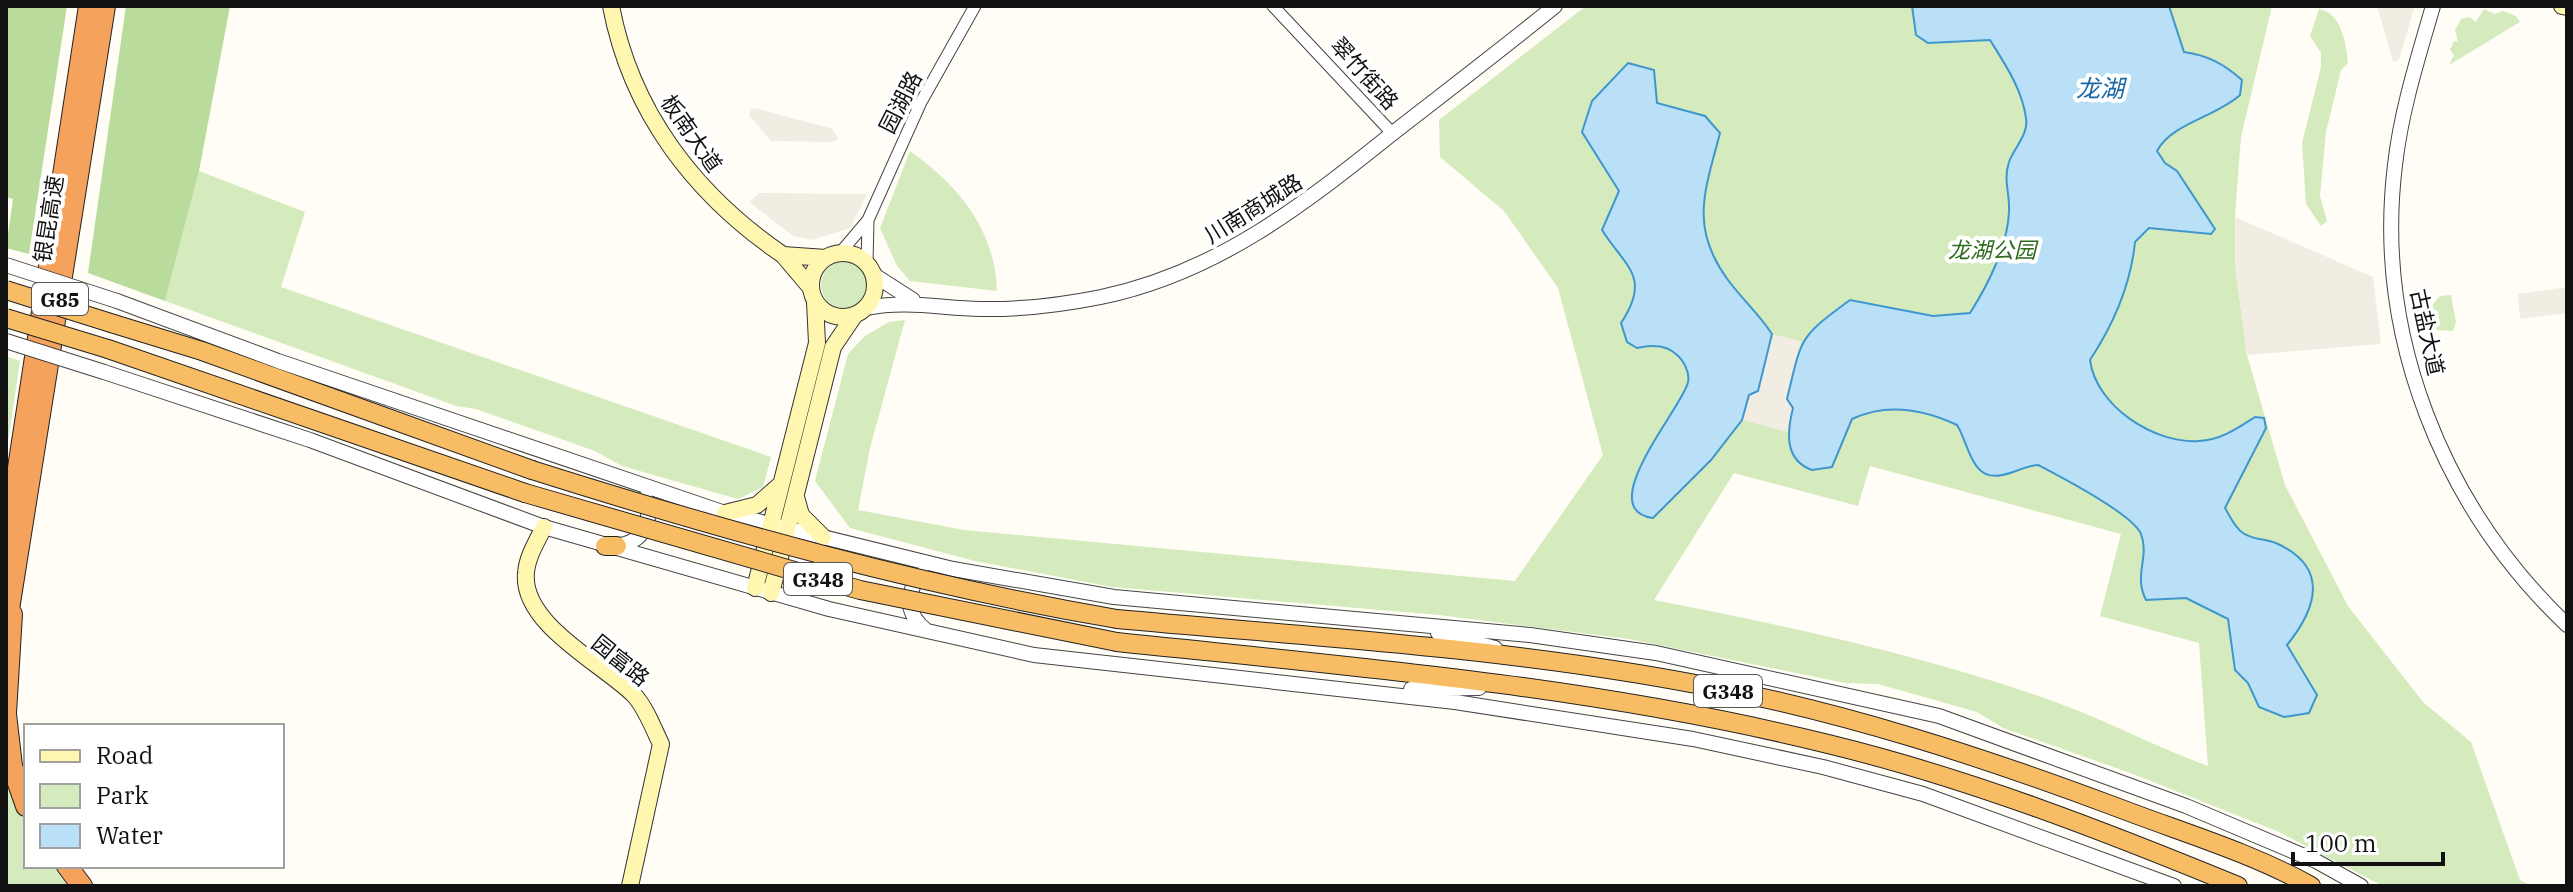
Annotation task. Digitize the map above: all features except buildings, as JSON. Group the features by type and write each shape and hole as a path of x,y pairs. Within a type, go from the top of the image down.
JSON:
{"highway":[{"name":"银昆高速","path":"6,546 89,6"},
{"name":"银昆高速","path":"6,628 105,6"},
{"name":"G348","path":"6,290 202,351 532,470 716,528 850,563 987,597 1117,619 1531,657 1701,685 1836,715 1932,741 2268,865 2311,886"},
{"name":"G348","path":"6,318 108,349 525,493 860,590 1117,642 1527,688 1698,715 1886,760 2049,813 2238,886"},
{"path":"14,592 6,714 12,766 24,800"},
{"path":"68,868 82,886"}],"main road":[{"name":"板南大道","path":"611,6 626,61 657,128 716,203 783,255 813,295"},
{"path":"779,527 796,494 833,347 874,296 870,269 854,255 783,255"},
{"path":"763,591 779,527 782,483 817,343 813,295 816,268 833,255"},
{"path":"813,295 832,316 860,312"},
{"path":"725,513 757,505 782,483"},
{"path":"796,494 801,515 823,537"},
{"name":"园富路","path":"544,527 525,575 530,597 573,649 608,672 636,698 661,744 630,886"}],"street":[{"name":"园湖路","path":"868,220 921,102 975,6"},
{"name":"翠竹街路","path":"1273,6 1393,134"},
{"name":"川南商城路","path":"917,302 980,309 1063,304 1104,297 1184,273 1262,233 1555,6"},
{"name":"古盐大道","path":"2433,6 2394,167 2392,249 2404,346 2424,411 2465,499 2491,537 2567,625"},
{"path":"833,255 868,220"},
{"path":"868,220 870,269 917,302"},
{"path":"6,265 725,513 953,569"},
{"path":"860,312 917,302"},
{"path":"6,341 310,440 544,527 763,591 1034,655 1355,689 1693,739 1823,767 1923,794 2174,886"},
{"path":"202,351 278,361"},
{"path":"230,391 310,440"},
{"path":"611,546 638,539 649,519 645,497 629,481"},
{"path":"938,634 918,624 909,604 910,593 921,575 942,567 1114,597 1530,635 1704,661 1939,716 2186,806 2316,861 2361,886"},
{"path":"1397,621 1531,657"},
{"path":"1355,689 1527,688"}],"green space":[{"path":"6,6 67,6 29,254 6,248 13,199 6,197"},
{"path":"126,6 230,6 199,171 165,301 88,273"},
{"name":"龙湖公园","path":"1586,6 2272,6 2241,137 2235,264 2247,355 2285,485 2348,606 2423,702 2471,742 2520,880 2531,886 2383,886 2279,832 2133,774 2003,728 1977,712 1878,684 1845,683 1629,639 1439,615 1112,587 975,561 850,528 815,481 848,354 865,336 889,322 905,320 870,448 858,510 964,530 1515,581 1603,455 1558,288 1504,211 1440,157 1439,120","holes":["1870,466 2121,534 2100,616 2199,643 2208,766 2070,708 1953,669 1805,631 1654,600 1734,473 1858,506"]},
{"path":"2319,9 2333,16 2338,23 2348,63 2341,70 2326,132 2320,196 2327,221 2321,226 2306,204 2302,143 2321,67 2321,53 2310,36"},
{"path":"2484,9 2495,14 2503,11 2516,16 2520,22 2449,65 2454,55 2450,50 2454,41 2458,42 2455,30 2461,19 2469,17 2476,22"},
{"path":"910,151 944,178 971,210 989,248 997,291 910,281 897,266 880,228"},
{"path":"199,171 305,212 281,287 771,457 763,487 738,499 622,466 595,451 476,409 456,406 165,301"},
{"path":"844,262 860,269 867,285 860,301 844,308 828,301 821,285 828,269"},
{"path":"2451,295 2456,322 2453,331 2437,330 2430,308 2440,296"},
{"path":"6,356 20,361 6,455"},
{"path":"6,774 24,817 24,868 54,868 68,886 6,886"}],"shaded area":[{"path":"2377,6 2414,8 2399,60 2393,62"},
{"path":"755,108 833,129 838,139 832,142 771,141 749,115"},
{"path":"760,193 867,194 850,228 812,240 793,236 749,202"},
{"path":"2235,217 2373,277 2381,344 2247,355 2235,264"},
{"path":"2567,287 2567,313 2520,319 2518,294"},
{"path":"1772,334 1801,341 1787,399 1793,408 1788,432 1742,420 1749,395 1758,391"}],"water":[{"name":"龙湖","path":"1912,6 2169,6 2184,52 2215,61 2242,80 2240,95 2173,134 2157,151 2165,163 2177,171 2215,229 2211,234 2149,228 2135,242 2130,273 2120,303 2090,360 2095,377 2115,407 2146,429 2164,436 2207,440 2229,433 2255,417 2264,418 2266,428 2225,508 2240,531 2278,544 2294,554 2311,577 2311,603 2287,645 2317,695 2309,713 2284,717 2259,707 2248,683 2235,670 2228,619 2186,598 2146,600 2141,582 2143,542 2135,526 2094,496 2038,465 2002,475 1984,473 1972,460 1957,425 1931,415 1904,410 1878,411 1852,419 1832,467 1812,470 1796,459 1792,452 1789,436 1793,408 1787,399 1800,350 1811,332 1850,300 1933,316 1970,313 1990,277 2005,237 2009,211 2007,169 2026,124 2017,87 1990,40 1928,43 1916,35"},
{"path":"1628,63 1654,70 1657,103 1705,116 1720,133 1709,173 1704,208 1708,243 1728,280 1772,334 1758,391 1749,395 1742,420 1711,460 1653,518 1637,511 1632,496 1636,477 1683,394 1688,375 1682,360 1668,349 1652,346 1637,348 1627,342 1621,323 1630,307 1635,283 1626,263 1602,230 1619,191 1582,132 1592,101"}]}
